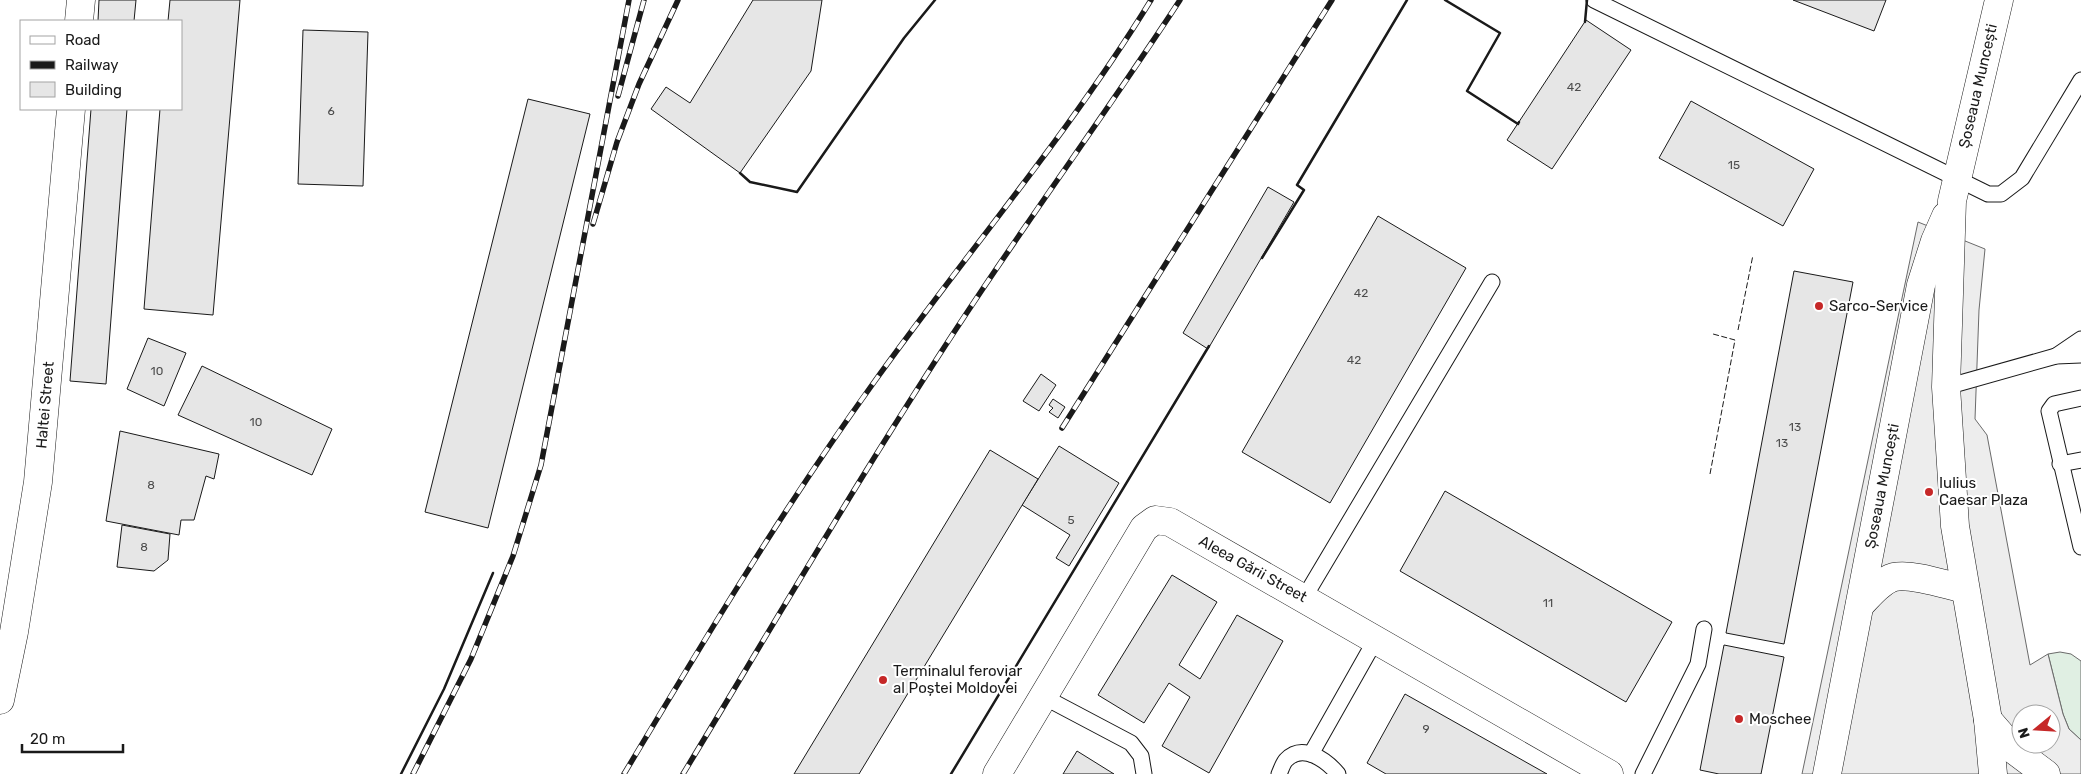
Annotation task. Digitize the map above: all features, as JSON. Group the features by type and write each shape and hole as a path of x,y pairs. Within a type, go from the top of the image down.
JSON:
{"main road":[{"path":"79,20 81,0"},
{"name":"Șoseaua Muncești","path":"1827,774 1921,285 1935,240 1954,190 1999,0"},
{"name":"Haltei Street","path":"0,700 7,626 38,482 71,110"},
{"name":"Șoseaua Muncești","path":"1954,190 1946,387 1955,526 1964,589 1988,720 1993,774"},
{"name":"Aleea Gării Street","path":"997,774 1144,528 1155,520 1170,522 1609,774"},
{"path":"1860,605 1880,585 1893,578 1906,577 1964,589"},
{"path":"1988,720 2014,750 2046,774"}],"lane":[{"path":"1594,0 1954,190 2001,194 2012,188 2022,178 2081,80"},
{"path":"1304,598 1492,282"},
{"path":"2056,356 2081,339"},
{"path":"1946,387 2056,356 2081,355"},
{"path":"2081,398 2054,404 2049,411 2081,547"},
{"path":"2060,464 2081,460"},
{"path":"1643,774 1698,664 1704,629"},
{"path":"1311,754 1376,639"},
{"path":"1044,697 1131,743 1142,756 1144,774"},
{"path":"1279,774 1287,759 1298,753 1311,754 1326,760 1338,774"}],"green space":[{"path":"2060,652 2071,654 2081,661 2081,740 2069,729 2063,714 2048,654"}],"shaded area":[{"name":"Iulius Caesar Plaza","path":"1918,222 1985,249 1979,310 1975,419 1987,435 2030,665 2048,654 2060,704 2011,704 2011,754 2061,754 2061,706 2069,729 2081,740 2081,774 1802,774"}],"building":[{"path":"99,0 136,0 134,20 98,20"},
{"path":"170,0 240,0 213,315 144,309 160,110 182,110 182,20 168,20"},
{"path":"753,0 822,0 811,71 740,173 651,109 666,87 690,103"},
{"path":"1793,0 1886,0 1874,31"},
{"path":"1586,20 1631,50 1552,169 1507,140"},
{"path":"303,30 368,32 363,186 298,184"},
{"path":"528,99 590,114 488,528 425,512"},
{"path":"1691,101 1814,169 1783,226 1659,158"},
{"path":"91,110 127,110 106,384 70,381"},
{"path":"1268,187 1294,202 1208,349 1183,333"},
{"path":"1378,216 1466,268 1330,503 1242,452"},
{"path":"1794,271 1853,282 1784,644 1726,633"},
{"path":"148,338 186,353 164,406 127,389"},
{"path":"202,366 332,429 312,475 178,415"},
{"path":"1041,374 1056,385 1039,411 1023,401"},
{"path":"1053,399 1065,407 1058,418 1049,412 1053,408 1049,405"},
{"path":"120,431 219,454 214,479 206,476 194,520 181,520 179,535 106,521"},
{"path":"1059,446 1119,483 1069,566 1056,558 1070,535 1022,505"},
{"name":"Terminalul feroviar al Poștei Moldovei","path":"990,450 1038,479 859,774 794,774"},
{"path":"1445,491 1672,622 1626,702 1400,571"},
{"path":"122,525 170,534 168,560 154,571 117,567"},
{"path":"1172,575 1217,602 1179,665 1200,679 1237,615 1283,641 1209,773 1162,746 1190,697 1169,683 1144,723 1098,695"},
{"path":"1724,645 1784,657 1761,774 1719,774 1700,770"},
{"path":"1405,694 1547,774 1386,774 1367,763"},
{"path":"1077,751 1114,774 1063,774"}],"railway":[{"path":"413,774 471,659 513,556 541,465 629,0"},
{"path":"618,96 644,0"},
{"path":"593,224 617,142 639,84 678,0"},
{"path":"624,774 683,675 806,480 907,337 1051,147 1119,50 1151,0"},
{"path":"683,774 829,530 904,410 1007,254 1180,0"},
{"path":"1062,428 1332,0"}],"fence":[{"path":"1738,330 1753,255"},
{"path":"1710,474 1735,340 1713,334"}],"wall":[{"path":"740,173 750,182 797,192 904,38 935,0"},
{"path":"1262,258 1304,190 1297,185 1407,0"},
{"path":"1445,0 1500,33 1467,91 1518,124 1519,122"},
{"path":"1585,22 1587,0"},
{"path":"951,774 1209,346"},
{"path":"401,774 444,689 493,573"}],"place":[{"name":"Sarco-Service","path":"1819,306"},
{"name":"Iulius Caesar Plaza","path":"1929,492"},
{"name":"Terminalul feroviar al Poștei Moldovei","path":"883,680"},
{"name":"Moschee","path":"1739,719"}]}
